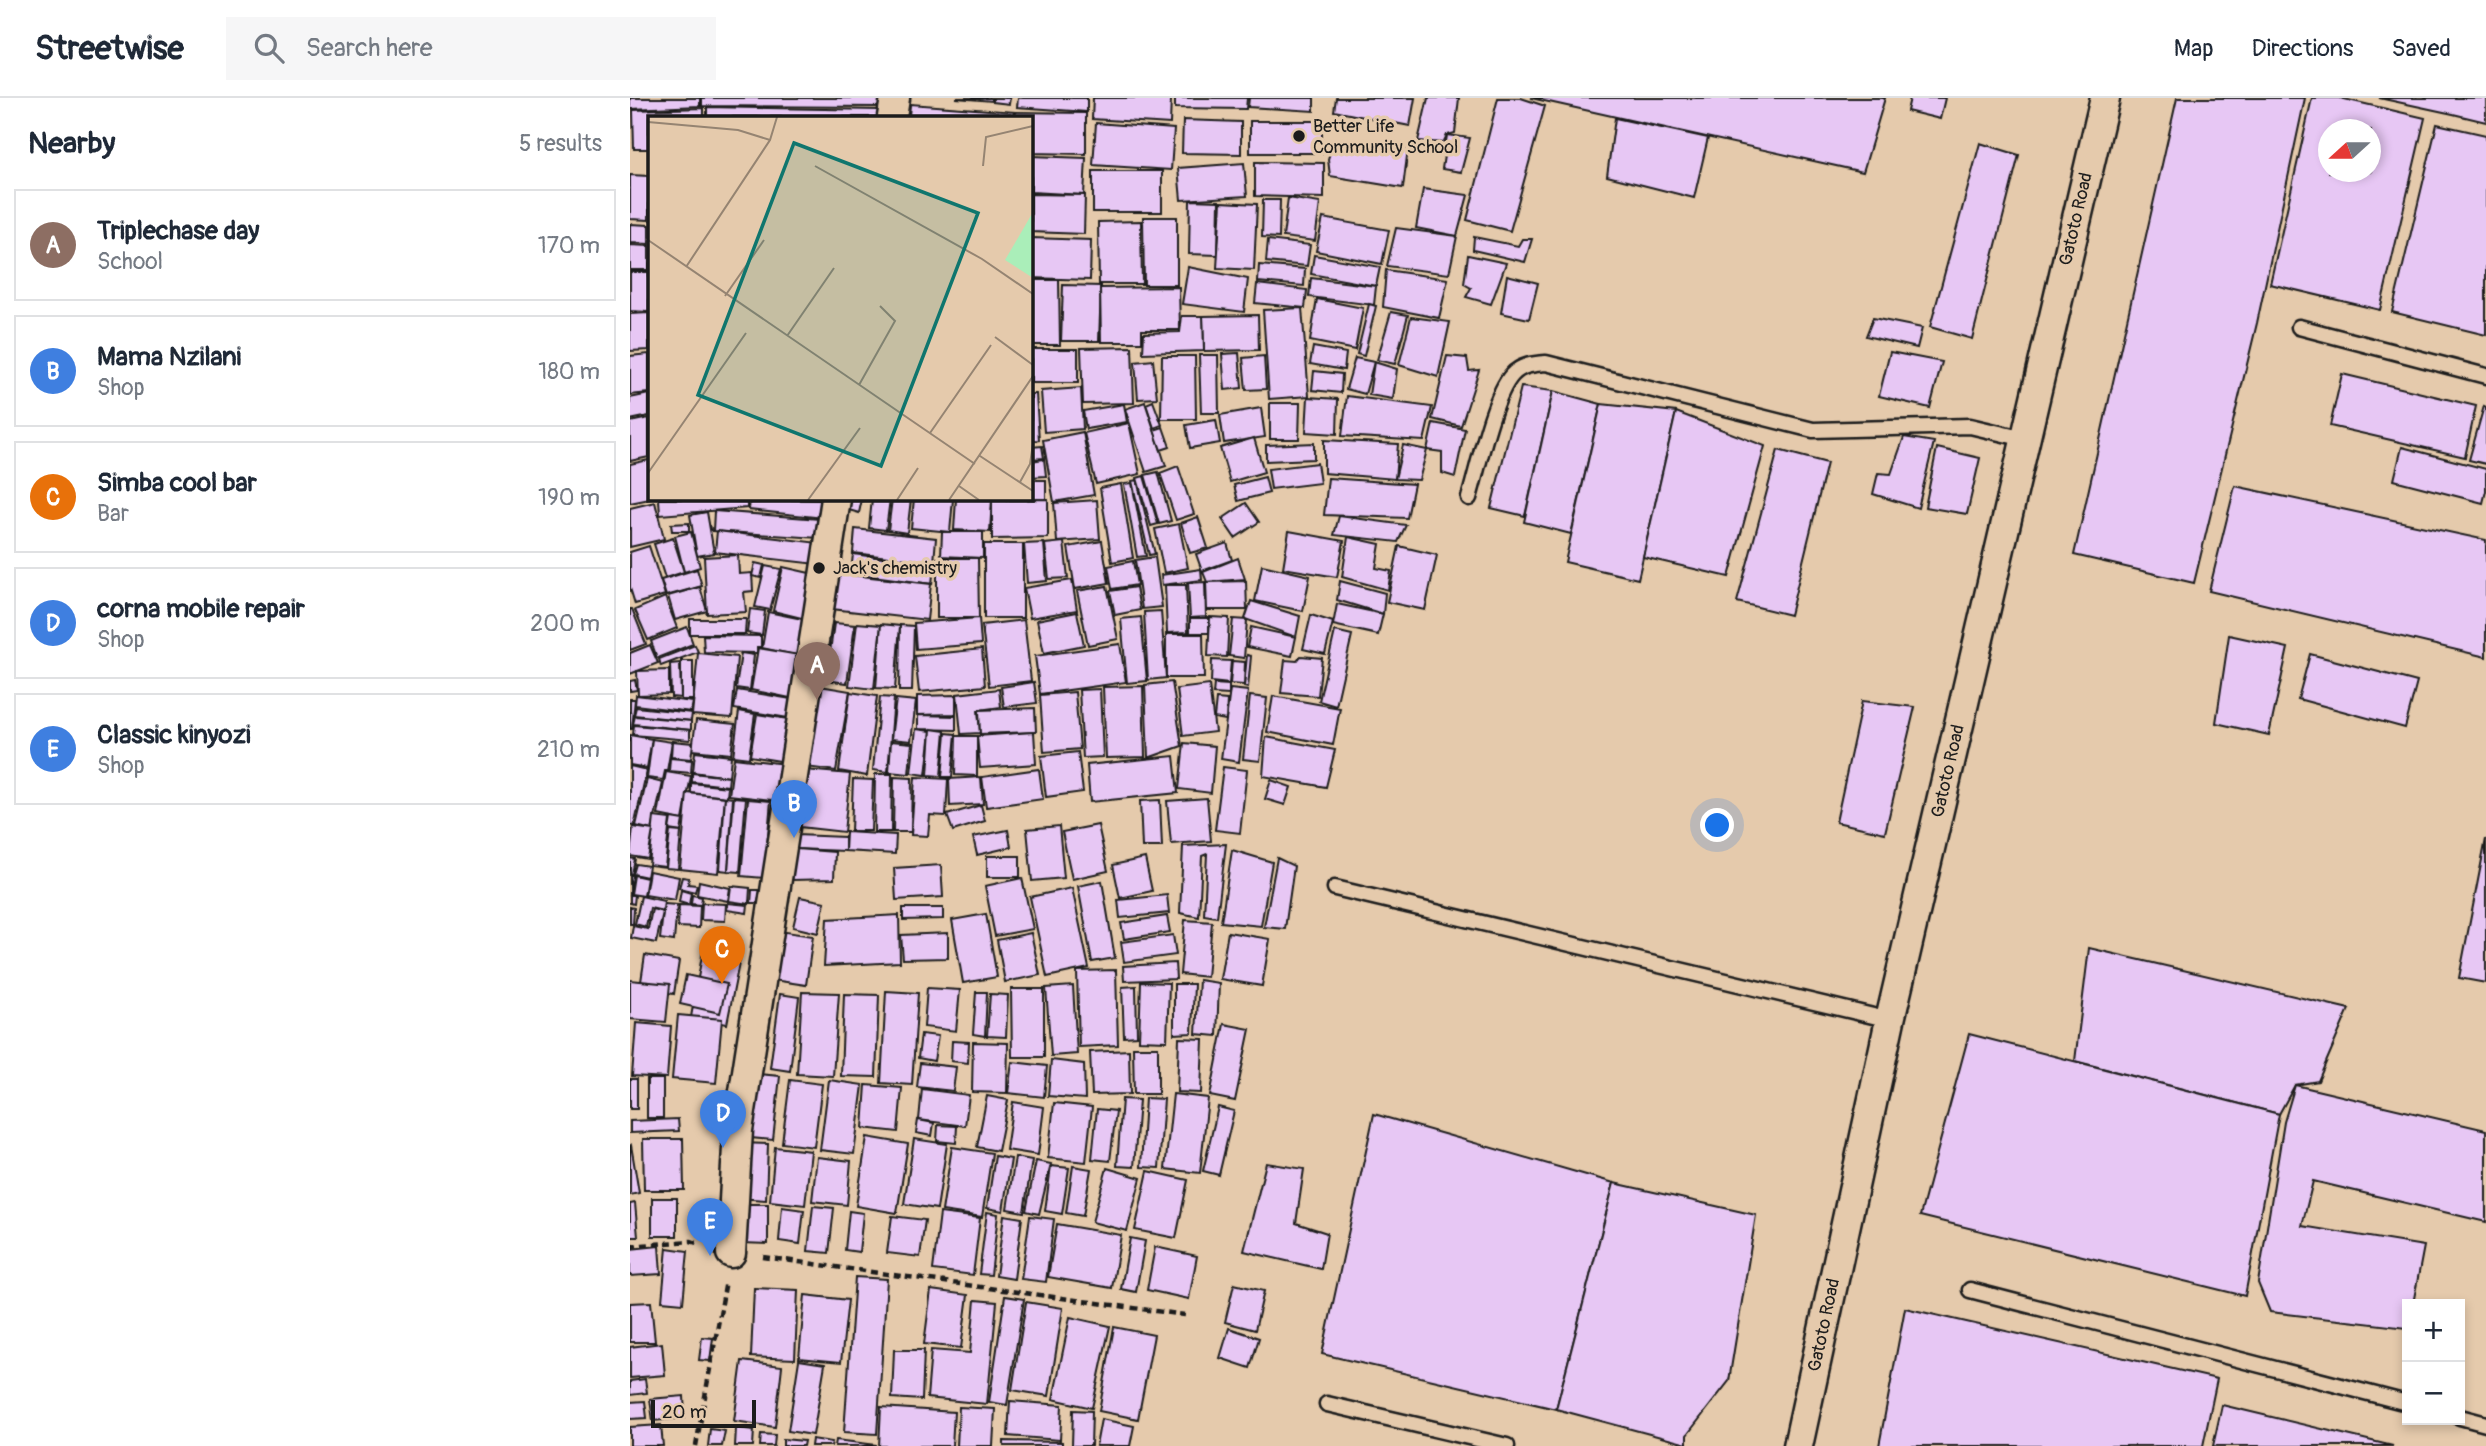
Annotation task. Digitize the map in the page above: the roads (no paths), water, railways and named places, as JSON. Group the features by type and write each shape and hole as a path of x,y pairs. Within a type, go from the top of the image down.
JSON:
{"street":[{"path":"892,116 895,98"},
{"name":"Gatoto Road","path":"1798,1446 1890,1020 2105,98"},
{"path":"731,1253 738,1130 836,500"}],"lane":[{"path":"2298,327 2486,376"},
{"path":"1469,498 1498,400 1512,375 1527,365 1546,363 1813,430 1970,426 2025,439"},
{"path":"1335,888 1890,1020"},
{"path":"1970,1290 2402,1402"},
{"path":"1327,1404 1507,1446"},
{"path":"2465,1418 2486,1423"}],"place":[{"name":"Better Life Community School","path":"1299,136"},
{"name":"Jack's chemistry","path":"819,568"},
{"name":"Triplechase day","path":"817,700"},
{"name":"Mama Nzilani","path":"794,838"},
{"name":"Simba cool bar","path":"722,984"},
{"name":"corna mobile repair","path":"723,1148"},
{"name":"Classic kinyozi","path":"710,1256"}]}
